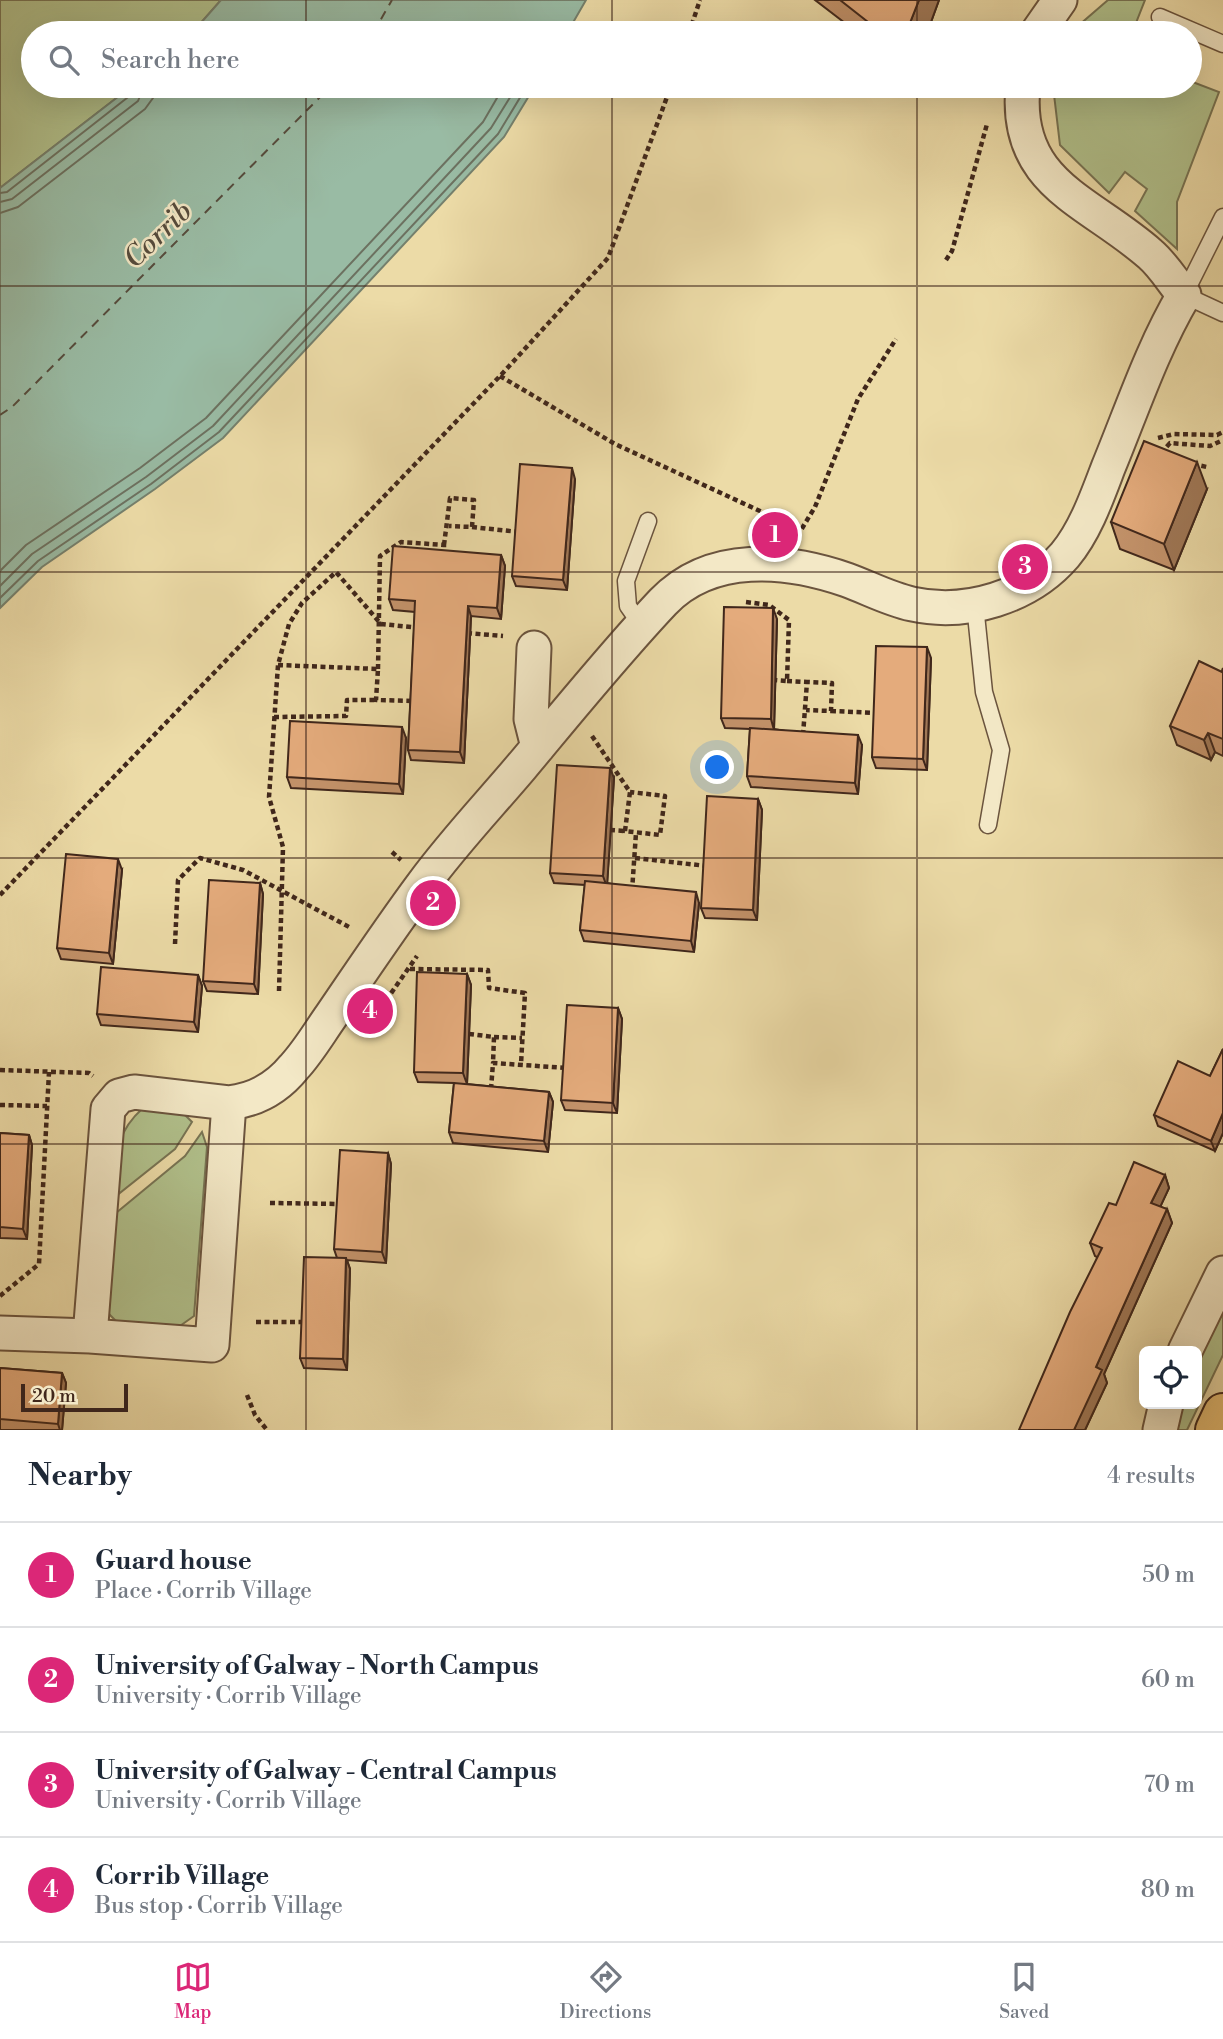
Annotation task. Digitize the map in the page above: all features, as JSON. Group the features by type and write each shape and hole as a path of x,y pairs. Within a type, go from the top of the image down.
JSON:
{"main road":[{"path":"1215,1430 1223,1413"}],"street":[{"path":"1045,21 1060,0"},
{"path":"90,1336 108,1109 118,1096 134,1092 229,1103 248,1101 265,1093 294,1068 425,881 572,706 642,626 689,579 710,571 772,564 821,573 916,605 944,608 975,605 1031,585 1063,557 1076,540 1167,324 1184,295 1151,255 1056,184 1039,165 1027,144 1022,116 1023,98"},
{"path":"534,648 531,719 538,747"},
{"path":"0,1334 90,1336 212,1345 229,1103"},
{"path":"1187,1346 1223,1273"},
{"path":"1160,1430 1165,1409"}],"lane":[{"path":"1160,17 1169,21"},
{"path":"1202,35 1223,44"},
{"path":"1223,217 1184,295 1223,313"},
{"path":"642,626 628,606 626,581 648,520"},
{"path":"975,605 984,692 1001,750 988,825"}],"path":[{"path":"692,21 700,0"},
{"path":"0,895 500,376 608,258 667,98"},
{"path":"946,260 952,251 989,120"},
{"path":"500,376 615,444 801,530 814,507 859,399 896,338"},
{"path":"1153,441 1161,436 1217,435 1223,432"},
{"path":"1163,458 1161,451 1170,443 1210,446 1223,440"},
{"path":"1185,463 1207,467"},
{"path":"444,561 450,498 474,499 472,527"},
{"path":"449,526 519,532"},
{"path":"376,700 381,624 380,556 401,542 444,545"},
{"path":"279,991 283,848 269,797 278,665 289,624 302,603 336,572 381,624 423,628"},
{"path":"734,600 769,605 789,620 787,681"},
{"path":"464,632 533,639 534,648"},
{"path":"278,665 378,669"},
{"path":"775,680 832,683 831,711"},
{"path":"802,742 807,682"},
{"path":"274,717 346,716 347,700 415,701"},
{"path":"572,706 630,792 625,831"},
{"path":"806,710 878,713"},
{"path":"336,716 337,725"},
{"path":"610,830 660,835 664,796 630,792"},
{"path":"632,896 636,833"},
{"path":"175,944 178,880 200,858 243,870 358,932"},
{"path":"635,858 708,866"},
{"path":"410,969 488,970 489,988 525,993 521,1064"},
{"path":"469,1034 523,1038"},
{"path":"491,1096 494,1037"},
{"path":"493,1063 568,1068"},
{"path":"0,1070 89,1073 118,1096"},
{"path":"0,1296 39,1264 49,1072"},
{"path":"0,1105 47,1106"},
{"path":"270,1203 341,1204"},
{"path":"0,1290 9,1290"},
{"path":"256,1321 305,1322"},
{"path":"247,1395 255,1415 267,1430"}],"shaded area":[{"path":"0,0 221,0 203,21 21,21 21,98 116,98 0,188"},
{"path":"1108,0 1145,0 1137,21 1084,21"},
{"path":"1202,86 1219,92 1177,202 1177,249 1135,211 1147,189 1125,172 1109,193 1060,145 1054,98 1202,98"},
{"path":"143,1108 184,1114 192,1122 175,1149 116,1196 117,1158 121,1138 133,1118"},
{"path":"202,1132 207,1147 194,1316 177,1328 118,1323 108,1313 116,1213 185,1156"},
{"path":"1223,1299 1223,1355 1202,1399 1202,1347"},
{"path":"1181,1409 1197,1409 1187,1430 1175,1430"}],"water":[{"path":"221,0 586,0 574,21 203,21"},
{"name":"Corrib","path":"116,98 528,98 504,137 223,438 42,567 0,608 0,188"}],"building":[{"path":"840,0 919,0 911,21 867,21"},
{"path":"1144,441 1197,462 1164,544 1111,522"},
{"path":"520,464 572,468 563,580 512,576"},
{"path":"393,546 501,555 497,608 468,606 460,752 408,750 415,601 389,599"},
{"path":"724,607 773,608 771,719 721,718"},
{"path":"876,646 927,647 923,759 872,757"},
{"path":"1199,661 1222,672 1223,668 1223,739 1208,733 1204,740 1170,726"},
{"path":"290,721 402,727 399,784 287,777"},
{"path":"750,728 858,735 855,783 747,776"},
{"path":"557,765 610,768 603,876 550,873"},
{"path":"707,796 758,799 753,910 701,908"},
{"path":"66,854 118,859 109,953 57,948"},
{"path":"209,880 260,883 254,984 203,981"},
{"path":"585,881 696,892 691,941 580,930"},
{"path":"101,967 198,975 194,1022 97,1014"},
{"path":"417,972 467,974 463,1073 414,1072"},
{"path":"567,1005 618,1008 613,1103 561,1100"},
{"path":"1223,1049 1223,1113 1211,1141 1154,1115 1178,1061 1210,1076"},
{"path":"454,1083 549,1092 544,1141 449,1132"},
{"path":"0,1133 29,1135 23,1229 0,1227"},
{"path":"340,1150 388,1153 382,1252 334,1249"},
{"path":"1134,1162 1165,1175 1151,1203 1167,1209 1096,1367 1102,1370 1074,1430 1019,1430 1070,1312 1102,1248 1090,1243 1109,1203 1116,1205"},
{"path":"304,1257 346,1258 343,1359 300,1358"},
{"path":"0,1368 62,1373 58,1424 0,1419"}],"ferry route":[{"path":"380,21 392,0"},
{"path":"0,415 12,407 319,98"}],"place":[{"name":"Guard house","path":"775,535"},
{"name":"University of Galway - Central Campus","path":"1025,567"},
{"name":"University of Galway - North Campus","path":"433,903"},
{"name":"Corrib Village","path":"370,1011"}]}
